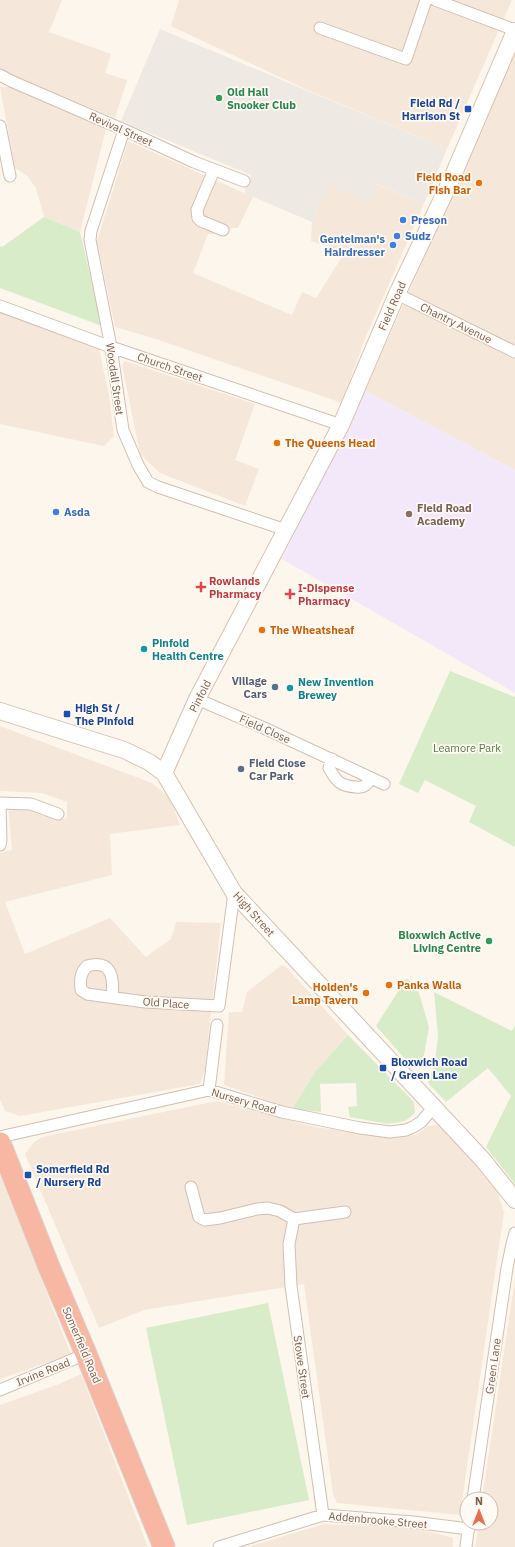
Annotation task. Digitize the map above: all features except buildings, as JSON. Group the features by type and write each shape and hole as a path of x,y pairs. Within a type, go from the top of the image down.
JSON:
{"highway":[{"name":"Somerfield Road","path":"0,1143 49,1267 164,1547"}],"street":[{"path":"320,28 406,59 426,0"},
{"path":"434,0 515,30"},
{"name":"Field Road","path":"261,578 341,425 397,294 451,180 515,30"},
{"name":"Revival Street","path":"0,75 214,170 244,180"},
{"path":"0,126 10,176"},
{"name":"Woodall Street","path":"124,130 91,231 90,240 111,347 123,430 138,465 148,482 158,487 286,530"},
{"path":"214,170 197,214 201,221 224,230"},
{"name":"Chantry Avenue","path":"397,294 515,352"},
{"name":"Church Street","path":"0,306 111,347 341,425"},
{"name":"Pinfold","path":"164,773 197,699 261,578"},
{"name":"Field Close","path":"197,699 264,728 384,784"},
{"name":"High Street","path":"0,710 124,750 148,762 164,773 234,893 488,1166 515,1200"},
{"path":"332,759 329,768 334,778 344,786 362,788 371,778"},
{"path":"0,845 2,840 0,803 31,804 58,814"},
{"name":"Old Place","path":"112,997 145,1002 219,1006 234,893"},
{"path":"209,1090 217,1025"},
{"name":"Nursery Road","path":"0,1137 209,1090 282,1112 360,1128 390,1132 406,1130 414,1127 434,1108"},
{"path":"192,1187 199,1217 205,1220 268,1208 280,1211 294,1219 344,1212"},
{"name":"Stowe Street","path":"294,1219 289,1244 291,1286 322,1515"},
{"name":"Green Lane","path":"474,1491 507,1268 515,1233"},
{"name":"Irvine Road","path":"0,1390 86,1354"},
{"name":"Addenbrooke Street","path":"219,1547 322,1515 459,1525"},
{"path":"466,1547 468,1531"}],"shaded area":[{"path":"0,0 62,0 49,32 111,54 105,73 127,80 115,118 0,70"},
{"path":"179,0 512,0 447,149 303,88 171,26"},
{"path":"160,29 447,149 424,204 377,184 369,202 328,185 312,222 244,193 251,175 121,121"},
{"path":"515,52 515,470 365,391"},
{"path":"0,87 11,87 106,129 80,232 44,217 36,188 27,176 15,168"},
{"path":"128,141 253,197 238,228 231,228 229,234 208,234 193,273 292,315 302,292 316,298 345,252 311,241 312,222 328,185 369,202 376,184 424,204 364,341 342,403 156,339 115,327 97,241"},
{"path":"0,312 99,349 109,395 114,436 104,446 0,424"},
{"path":"125,361 255,404 235,460 259,469 245,506 160,473 140,454 122,365"},
{"name":"Field Road Academy","path":"365,391 515,470 515,693 282,559"},
{"path":"0,726 152,783 169,797 180,825 110,834 112,875 5,902 25,954 110,918 146,957 171,939 176,922 221,923 205,1069 200,1084 20,1116 5,1111 0,1099 0,853 12,850 8,804 33,808 58,820 67,818 67,802 42,793 0,791"},
{"path":"282,965 287,968 348,1035 315,1072 292,1109 224,1085 229,1012 242,1012 247,992"},
{"path":"217,1101 315,1127 395,1137 416,1135 428,1126 437,1125 443,1127 496,1189 504,1212 463,1491 459,1491 459,1515 337,1503 333,1494 304,1284 144,1310 99,1328 25,1154 33,1143 42,1137"},
{"path":"0,1175 71,1354 0,1379"},
{"path":"515,1278 515,1547 475,1547 478,1531 499,1531 499,1491 483,1491"},
{"path":"81,1374 148,1547 0,1547 0,1405 59,1384"},
{"path":"324,1524 416,1528 453,1538 453,1547 247,1547"}],"green space":[{"path":"44,217 80,232 102,326 0,288 0,246 2,247"},
{"name":"Leamore Park","path":"450,671 515,697 515,847 469,822 476,806 425,780 418,793 399,784"},
{"path":"406,979 416,983 429,1027 424,1055 420,1062 411,1066 376,1026"},
{"path":"434,992 512,1031 515,1025 515,1184 486,1147 511,1096 488,1068 446,1102 428,1083 435,1062 438,1036"},
{"path":"348,1035 414,1102 415,1113 405,1121 388,1124 350,1117 348,1107 357,1106 356,1083 320,1084 321,1112 292,1109 315,1072"},
{"path":"268,1303 309,1500 187,1525 146,1328"}],"place":[{"name":"Old Hall Snooker Club","path":"219,98"},
{"name":"Field Rd / Harrison St","path":"468,109"},
{"name":"Field Road Fish Bar","path":"479,183"},
{"name":"Preson","path":"403,220"},
{"name":"Sudz","path":"397,236"},
{"name":"Gentelman's Hairdresser","path":"393,245"},
{"name":"The Queens Head","path":"277,443"},
{"name":"Asda","path":"56,512"},
{"name":"Field Road Academy","path":"409,514"},
{"name":"Rowlands Pharmacy","path":"201,587"},
{"name":"I-Dispense Pharmacy","path":"290,594"},
{"name":"The Wheatsheaf","path":"262,630"},
{"name":"Pinfold Health Centre","path":"144,649"},
{"name":"Village Cars","path":"275,687"},
{"name":"New Invention Brewey","path":"290,688"},
{"name":"High St / The Pinfold","path":"67,714"},
{"name":"Field Close Car Park","path":"241,769"},
{"name":"Bloxwich Active Living Centre","path":"489,941"},
{"name":"Panka Walla","path":"389,985"},
{"name":"Holden's Lamp Tavern","path":"366,993"},
{"name":"Bloxwich Road / Green Lane","path":"383,1068"},
{"name":"Somerfield Rd / Nursery Rd","path":"28,1175"}]}
